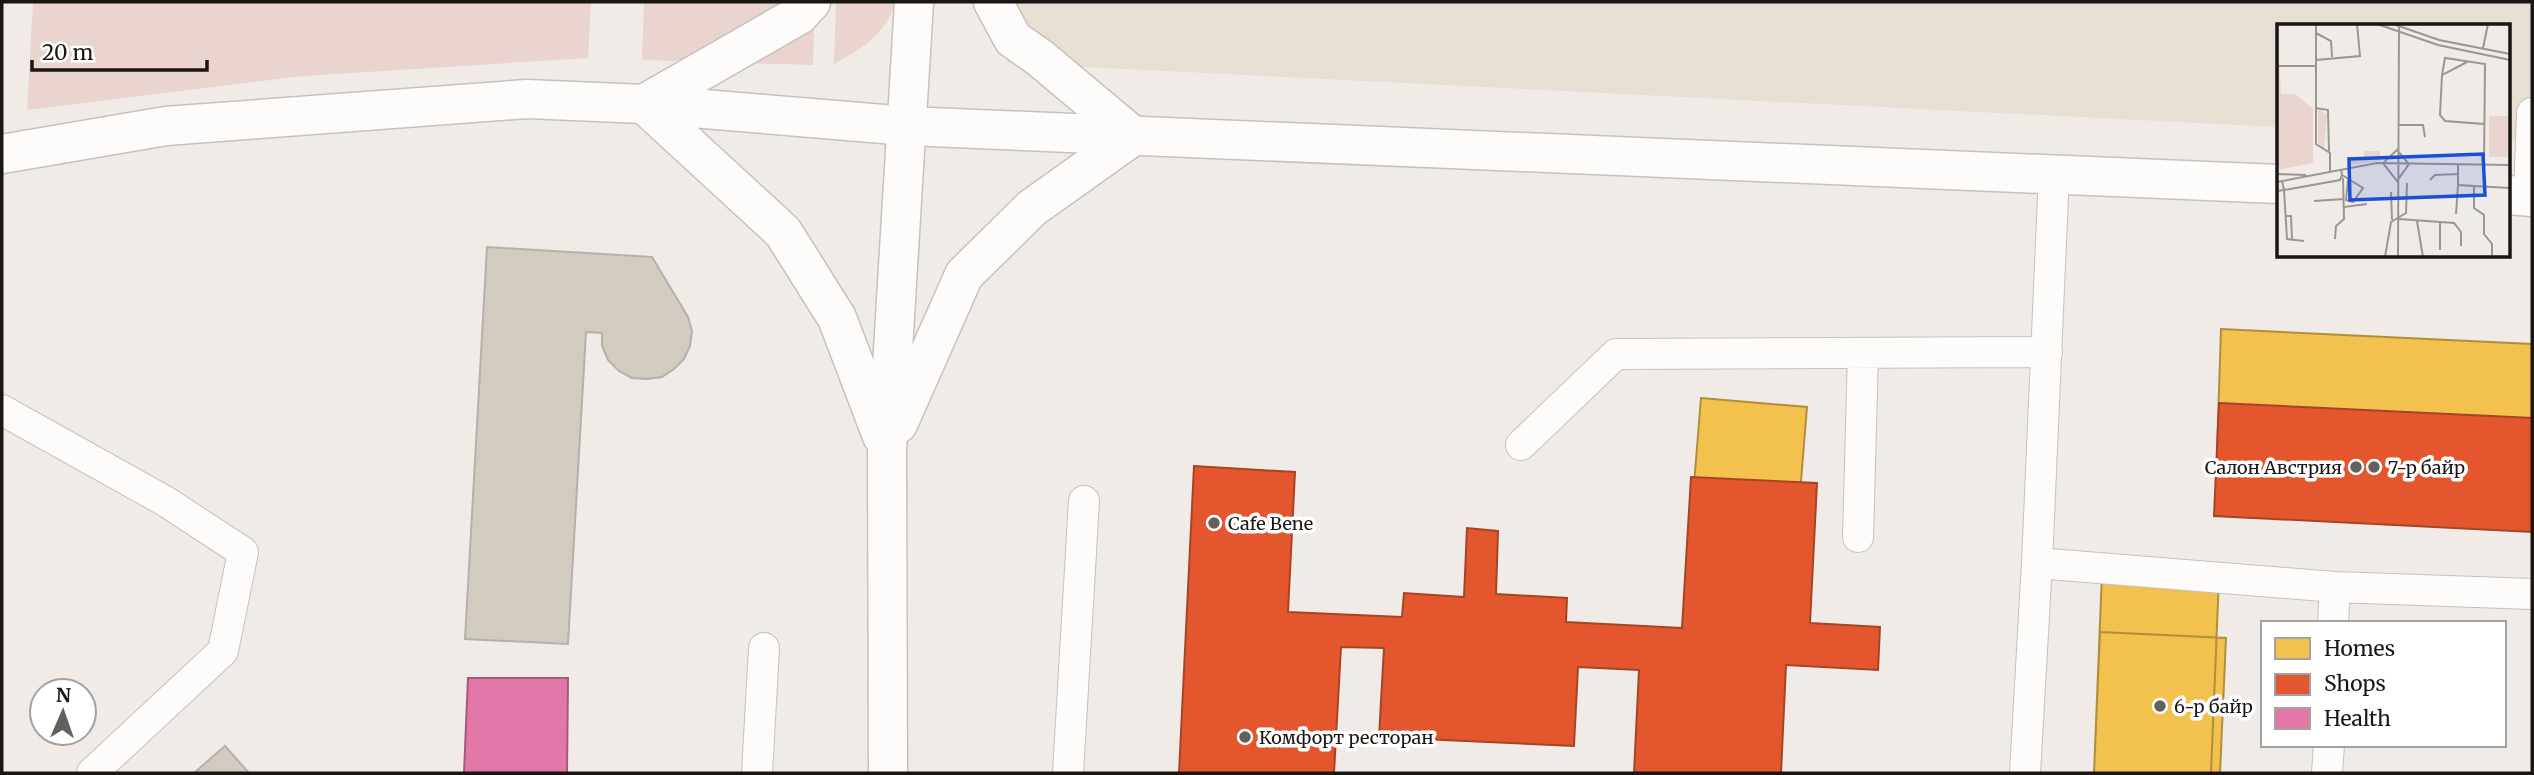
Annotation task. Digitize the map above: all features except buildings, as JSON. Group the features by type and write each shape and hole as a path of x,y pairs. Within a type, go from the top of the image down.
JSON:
{"street":[{"path":"644,104 799,15 811,2"},
{"path":"888,773 887,449 914,2"},
{"path":"993,2 1013,39 1040,58 1133,136"},
{"path":"2,154 166,126 527,99 644,104 907,126 2277,184"},
{"path":"644,104 783,232 837,318 887,449"},
{"path":"887,449 964,275 1032,208 1133,136"}],"lane":[{"path":"2523,196 2532,113"},
{"path":"2025,773 2054,173"},
{"path":"1521,445 1616,355 2047,352"},
{"path":"1858,537 1863,353"},
{"path":"2,410 165,500 243,552 223,651 92,773"},
{"path":"1068,773 1084,500"},
{"path":"2037,563 2335,587 2532,594"},
{"path":"2333,621 2335,587"},
{"path":"757,773 764,648"},
{"path":"2328,773 2329,747"}],"shaded area":[{"path":"33,2 591,2 588,58 303,76 27,110"},
{"path":"644,2 815,2 813,65 642,60"},
{"path":"836,2 896,2 885,24 872,39 834,64"},
{"path":"984,2 2532,2 2532,140 2510,139 2510,24 2277,24 2277,127 1008,63"}],"place":[{"name":"Салон Австрия","path":"2356,467"},
{"name":"7-р байр","path":"2374,467"},
{"name":"Cafe Bene","path":"1214,523"},
{"name":"6-р байр","path":"2160,706"},
{"name":"Комфорт ресторан","path":"1245,737"}]}
